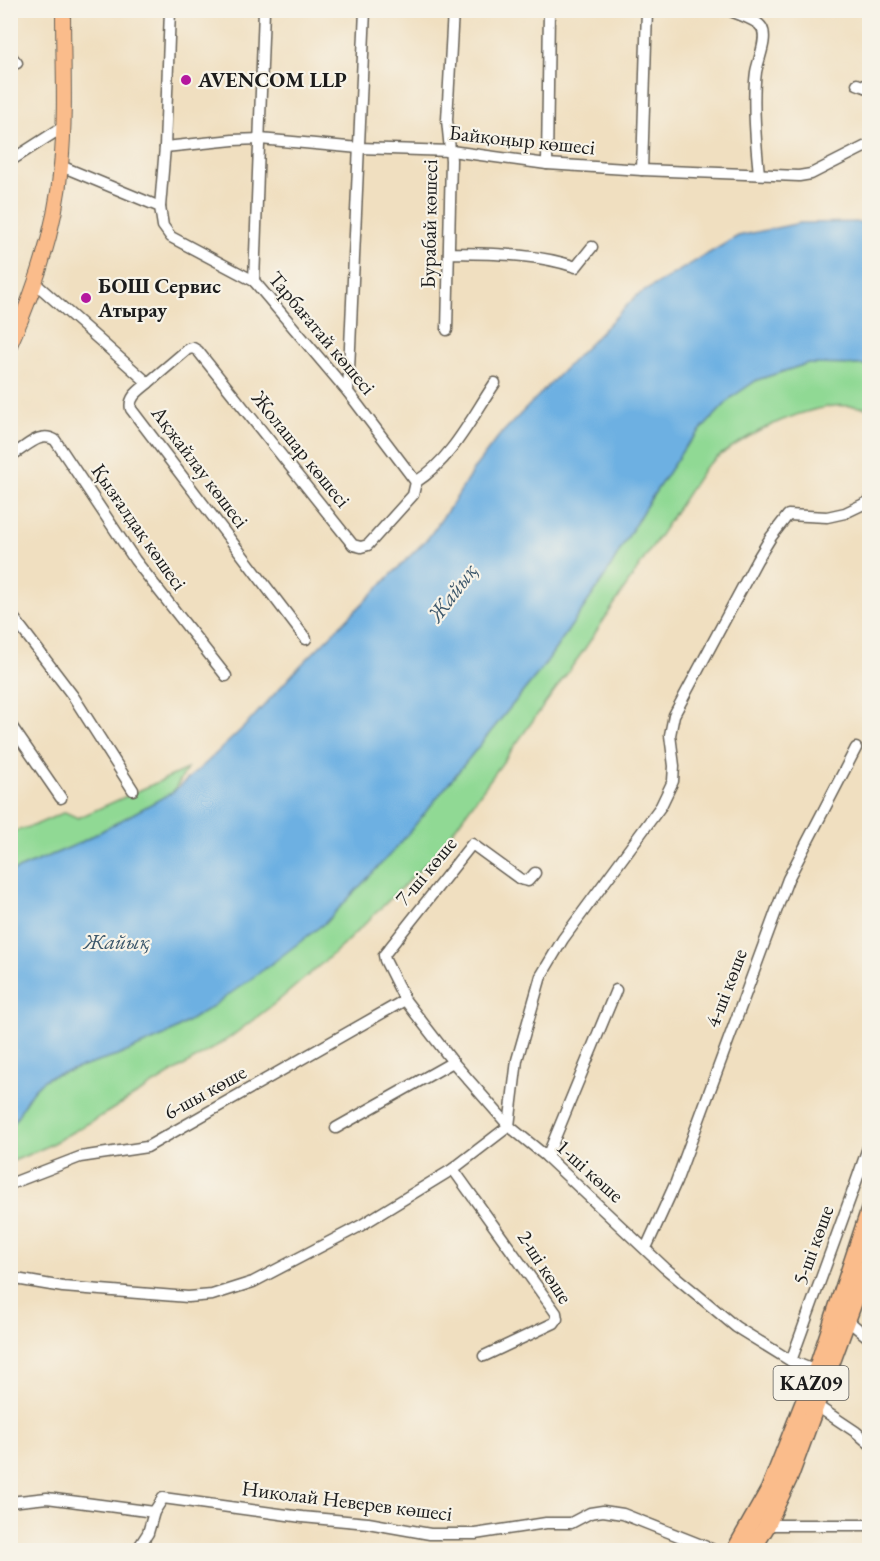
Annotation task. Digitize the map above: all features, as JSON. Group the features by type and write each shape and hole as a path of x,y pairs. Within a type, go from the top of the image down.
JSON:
{"highway":[{"name":"KAZ09","path":"735,1551 769,1490 822,1373 841,1316 870,1208"},
{"name":"KAZ09","path":"841,1316 870,1258"},
{"name":"KAZ09","path":"752,1551 767,1526 790,1476 817,1406 822,1373"}],"main road":[{"path":"10,345 36,283 56,203 63,127 63,10"}],"street":[{"path":"61,166 160,207 165,147 170,10"},
{"path":"254,281 264,10"},
{"path":"348,392 364,10"},
{"name":"Бурабай көшесi","path":"447,330 451,152 447,120 453,10"},
{"path":"547,164 549,10"},
{"path":"642,170 647,10"},
{"path":"729,10 759,24 763,29 764,38 756,74 755,101 759,174"},
{"path":"858,84 870,89"},
{"path":"10,161 63,127"},
{"name":"Байқоңыр көшесi","path":"165,147 260,139 359,148 451,152 547,164 798,176 811,174 870,144"},
{"name":"Тарбағатай көшесi","path":"160,207 164,226 171,237 254,281 348,392 416,482"},
{"path":"449,253 508,254 560,262 576,267 592,247"},
{"name":"Ақжайлау көшесі","path":"36,283 148,383 132,398 131,409 306,639"},
{"name":"Жолашар көшесi","path":"148,383 188,349 193,348 198,351 353,545 361,547 368,545 413,495 416,482"},
{"path":"416,482 430,473 453,446 495,383"},
{"name":"Қызғалдақ көшесі","path":"10,456 41,436 48,436 55,440 135,560 226,676"},
{"path":"10,1278 63,1287 188,1297 212,1295 253,1282 360,1226 453,1169 509,1126 517,1060 541,976 563,939 662,806 673,781 674,766 670,735 675,716 757,560 788,515 827,517 845,513 870,501"},
{"path":"10,613 73,696 133,790"},
{"path":"10,724 61,798"},
{"name":"4-шi көше","path":"646,1248 676,1182 788,879 856,748"},
{"name":"7-шi көше","path":"384,955 472,843 520,879 528,880 536,873"},
{"name":"1-ші көше","path":"384,955 405,1000 453,1062 509,1126 547,1157 665,1268 736,1327 790,1361 822,1373"},
{"path":"547,1157 616,990"},
{"name":"6-шы көше","path":"10,1184 80,1157 147,1147 405,1000"},
{"path":"336,1128 453,1062"},
{"name":"5-шi көше","path":"790,1361 870,1142"},
{"name":"2-ші көше","path":"453,1169 556,1313 557,1319 554,1323 484,1356"},
{"path":"841,1316 870,1339"},
{"path":"817,1406 870,1444"},
{"name":"Николай Неверев көшесі","path":"154,1512 163,1497 302,1517 368,1523 430,1534 475,1534 546,1523 571,1522 590,1513 603,1511 624,1514 714,1551"},
{"path":"10,1503 47,1498 154,1512 148,1533 137,1551"},
{"path":"767,1526 870,1525"}],"green space":[{"path":"806,364 869,365 869,408 837,405 798,414 748,437 705,467 584,650 437,853 341,947 278,1001 228,1039 103,1115 46,1147 11,1162 11,1127 31,1092 40,1083 49,1077 117,1056 166,1035 213,1006 326,922 398,846 543,667 604,578 644,509 685,447 732,397 757,380"},
{"path":"187,769 173,792 78,844 11,872 11,832 33,826 65,812 78,818"}],"water":[{"name":"Жайық","path":"869,222 869,365 806,364 757,380 732,397 685,447 644,509 604,578 543,667 398,846 326,922 213,1006 166,1035 117,1056 49,1077 31,1093 11,1127 11,872 78,844 173,792 207,762 428,538 475,467 498,437 636,296 738,236 800,223"}],"place":[{"name":"AVENCOM LLP","path":"186,80"},
{"name":"БОШ Сервис Атырау","path":"86,298"}]}
